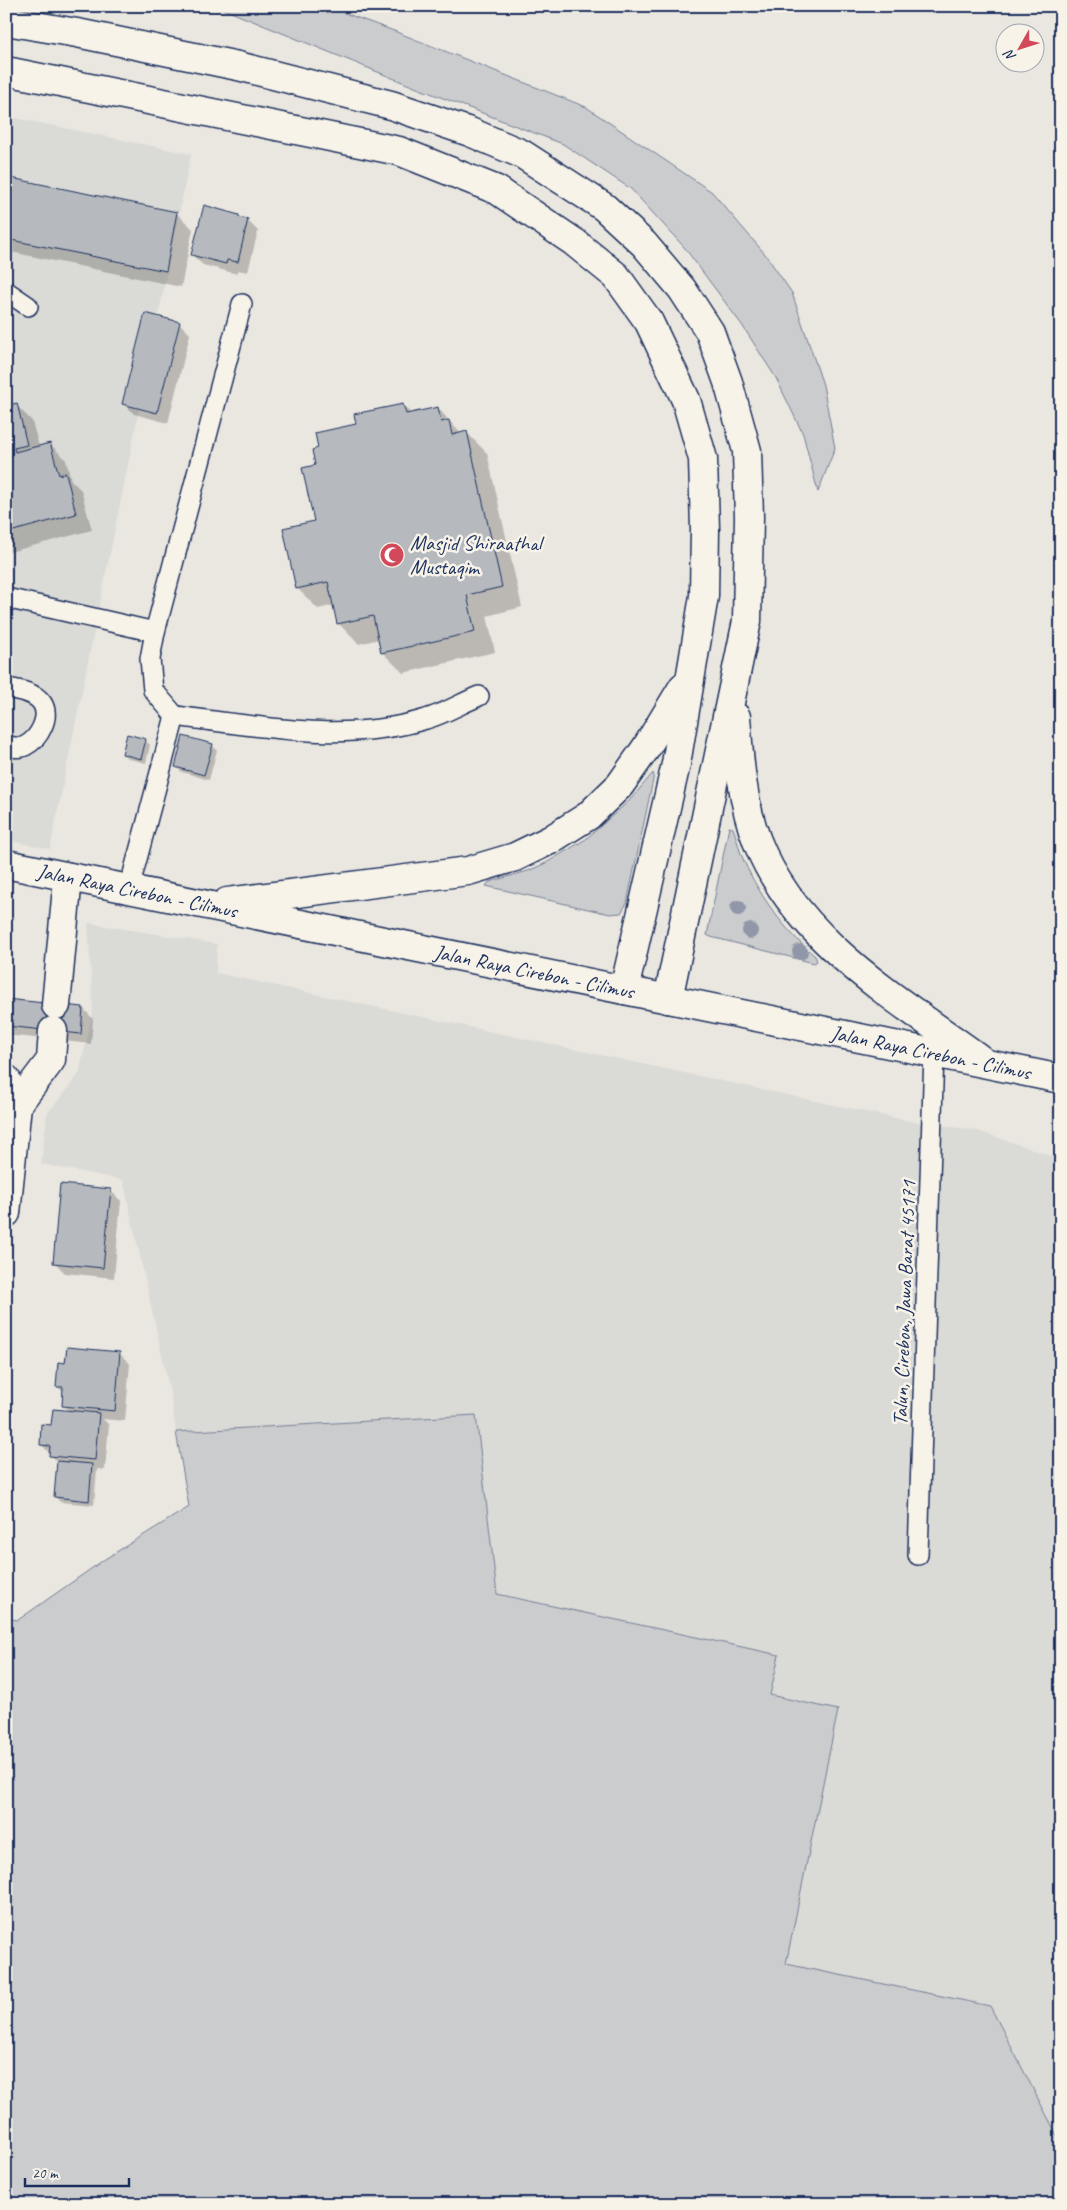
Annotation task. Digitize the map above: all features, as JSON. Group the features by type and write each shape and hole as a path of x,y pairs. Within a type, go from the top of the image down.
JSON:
{"main road":[{"path":"6,21 77,33 238,66 391,105 470,132 522,154 604,207 644,244 682,289 710,332 728,382 746,451 749,517 747,621 668,999"},
{"path":"6,71 399,151 497,190 574,242 616,276 654,330 686,400 703,459 704,596 676,764 624,990"},
{"path":"206,905 468,871 515,857 588,816 620,785 646,748 689,677"},
{"path":"733,686 739,758 748,808 757,840 774,876 820,936 869,978 986,1064"},
{"name":"Jalan Raya Cirebon - Cilimus","path":"7,869 68,877 130,889 1061,1079"},
{"path":"56,1005 68,877"},
{"path":"17,1105 51,1060 53,1031"},
{"path":"6,1079 17,1105 6,1213"}],"lane":[{"path":"6,291 28,306"},
{"path":"242,304 155,632 150,659 153,690 175,716 332,732 381,729 427,719 479,696"},
{"path":"6,598 155,632"},
{"path":"6,688 28,692 41,702 45,712 42,729 30,742 18,748 6,745"},
{"path":"130,889 175,716"},
{"name":"Talun, Cirebon, Jawa Barat 45171","path":"918,1555 934,1053"}],"shaded area":[{"path":"216,6 325,6 394,31 586,107 712,192 765,254 792,293 823,385 835,448 818,492 803,434 776,378 742,325 684,247 631,189 563,144 417,88"},
{"path":"6,116 191,154 50,849 6,840"},
{"path":"653,773 627,903 621,913 610,914 486,886 489,882 528,871 546,863 586,839 630,800"},
{"path":"729,827 733,828 747,868 763,896 792,934 815,956 817,961 814,963 707,935"},
{"path":"88,923 217,944 216,973 909,1121 975,1130 1061,1159 1061,2143 990,2006 785,1965 837,1710 770,1695 779,1655 497,1594 476,1415 176,1432 170,1391 123,1180 41,1164 47,1114 79,1074 93,1011"},
{"path":"476,1415 497,1594 779,1655 770,1695 838,1710 786,1964 990,2006 1061,2143 1061,2204 6,2204 6,1618 18,1620 105,1559 189,1507 176,1432"}],"building":[{"path":"6,177 177,212 166,271 6,239"},
{"path":"204,205 248,219 238,262 227,260 226,264 191,255"},
{"path":"145,313 180,322 157,413 122,404"},
{"path":"17,403 27,445 14,448 15,452 50,443 59,475 66,473 76,514 6,533 6,406"},
{"name":"Masjid Shiraathal Mustaqim","path":"403,404 406,414 438,407 441,422 449,420 452,435 467,431 502,587 467,595 475,632 381,653 373,616 337,624 328,582 296,589 283,528 314,521 302,468 315,465 312,450 318,448 315,433 356,424 354,414"},
{"path":"127,734 146,739 141,759 122,754"},
{"path":"183,736 213,744 204,775 175,767"},
{"path":"6,999 83,1007 81,1034 6,1026"},
{"path":"60,1184 111,1189 103,1268 53,1263"},
{"path":"67,1347 120,1352 115,1411 62,1406 63,1387 56,1387 58,1362 65,1363"},
{"path":"53,1409 99,1413 95,1460 49,1456 50,1446 40,1445 41,1424 51,1425"},
{"path":"57,1461 92,1464 89,1501 54,1497"}],"place":[{"name":"Masjid Shiraathal Mustaqim","path":"392,555"}]}
